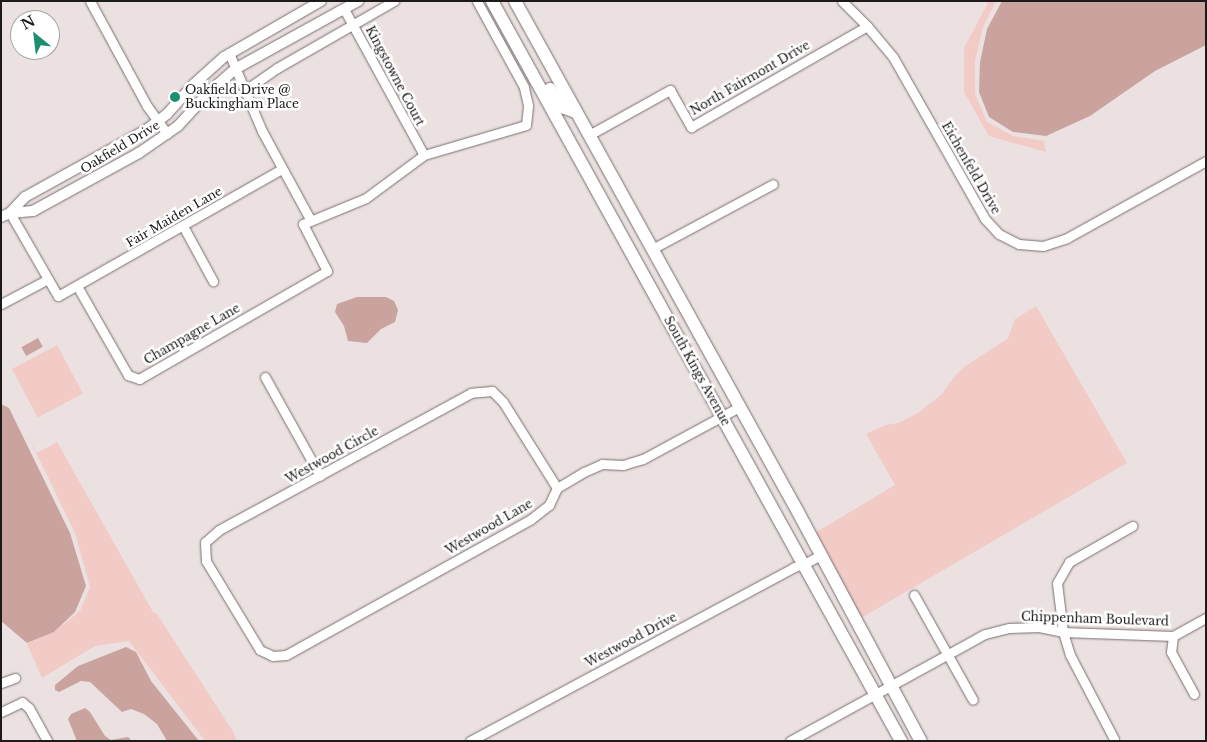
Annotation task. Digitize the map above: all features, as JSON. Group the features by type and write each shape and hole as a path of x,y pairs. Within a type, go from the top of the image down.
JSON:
{"main road":[{"name":"South Kings Avenue","path":"516,1 821,555 921,741"},
{"name":"South Kings Avenue","path":"493,5 901,741"},
{"path":"493,5 537,66 557,102 564,109 576,112"}],"street":[{"path":"90,1 158,122 167,134"},
{"name":"Oakfield Drive","path":"6,215 24,196 158,122 209,69 229,54 321,1"},
{"name":"Oakfield Drive","path":"6,215 33,211 139,153 167,134 235,69 358,1"},
{"path":"244,91 277,68 352,23 394,1"},
{"path":"229,54 244,91 282,169 311,221 366,198 424,156 526,125 528,105 524,87 477,1"},
{"name":"Eichenfeld Drive","path":"842,1 867,26 893,57 985,219 999,234 1019,244 1043,246 1067,238 1206,162"},
{"name":"Kingstowne Court","path":"344,9 424,156"},
{"name":"North Fairmont Drive","path":"589,136 670,90 691,126 867,26"},
{"name":"Fair Maiden Lane","path":"77,286 282,169"},
{"path":"652,249 772,184"},
{"path":"6,215 58,296 77,286"},
{"name":"Champagne Lane","path":"77,286 128,375 139,379 327,271 303,224 311,221"},
{"path":"183,226 213,281"},
{"path":"1,304 48,279"},
{"path":"265,377 320,476"},
{"name":"Westwood Circle","path":"273,656 260,650 206,561 205,542 219,530 471,393 492,391 503,402 557,488"},
{"name":"Westwood Lane","path":"273,656 286,655 531,519 549,505 557,488 584,472 602,464 624,465 644,460 739,407"},
{"path":"1114,739 1070,656 1063,632 1057,583 1068,562 1132,526"},
{"name":"Westwood Drive","path":"470,741 794,567 821,555"},
{"path":"914,595 972,700"},
{"name":"Chippenham Boulevard","path":"790,741 985,634 1009,628 1039,627 1063,632 1172,636 1206,618"},
{"path":"1172,636 1171,652 1194,694"},
{"path":"1,683 15,678"},
{"path":"1,712 22,702 29,708 46,741"}],"shaded area":[{"path":"989,1 996,1 983,27 975,61 975,94 987,122 1013,136 1044,141 1046,152 989,136 964,92 964,48"},
{"path":"1002,1 1206,1 1206,45 1155,71 1090,116 1046,136 1013,132 989,117 979,92 980,62 987,29"},
{"path":"357,297 386,297 394,301 398,310 395,322 381,329 367,343 348,341 344,326 335,312 337,304"},
{"path":"1036,306 1127,463 861,618 815,533 895,485 866,434 885,425 899,423 918,413 942,394 953,378 964,367 1008,338 1015,319"},
{"path":"38,338 43,347 26,356 21,347"},
{"path":"57,345 83,394 38,418 12,369"},
{"path":"1,404 9,408 70,533 86,586 75,612 54,632 27,643 1,621"},
{"path":"27,434 37,453 57,442 153,612 157,614 232,730 237,741 205,741 129,641 95,646 42,678 27,644 54,632 80,611 90,587 75,533"},
{"path":"126,647 136,652 151,681 199,741 167,741 157,724 144,714 131,709 122,712 90,682 81,681 59,692 55,690 55,685 78,666"},
{"path":"85,708 90,712 105,736 111,740 128,737 132,741 77,741 68,719 71,714"}],"place":[{"name":"Oakfield Drive @ Buckingham Place","path":"175,97"}]}
